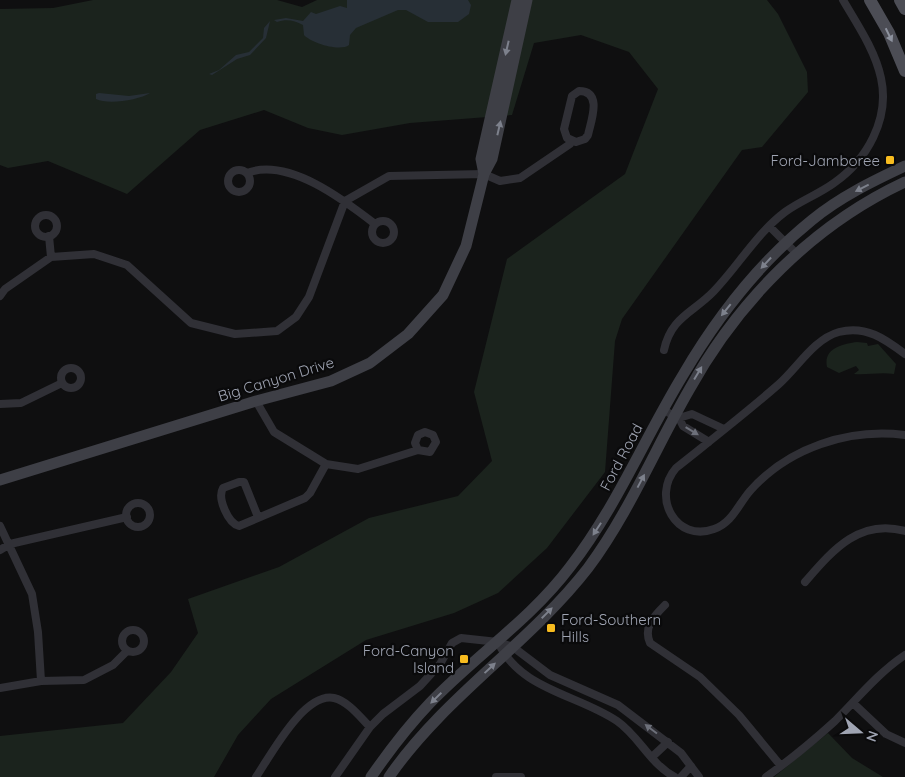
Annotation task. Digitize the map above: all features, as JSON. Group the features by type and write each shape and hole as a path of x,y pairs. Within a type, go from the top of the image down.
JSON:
{"main road":[{"name":"Big Canyon Drive","path":"484,174 481,159 517,0"},
{"name":"Big Canyon Drive","path":"0,480 256,401 330,381 370,362 408,334 443,295 466,246 484,174 492,159 527,0"},
{"path":"870,0 889,33 905,71"},
{"path":"900,0 905,9"},
{"name":"Ford Road","path":"371,777 393,745 431,702 550,592 576,560 618,495 682,375 719,319 747,284 786,242 813,219 852,192 905,166"},
{"name":"Ford Road","path":"389,777 423,733 562,598 588,568 630,501 677,417 707,358 758,292 796,253 857,208 905,182"}],"street":[{"path":"664,350 669,334 677,322 714,291 769,226 786,212 834,184 848,173 869,147 878,128 883,90 881,76 870,49 843,0"},
{"path":"584,91 589,93 594,100 588,135 581,141 571,141 565,134 564,129 572,96 575,93 584,91"},
{"path":"0,296 5,289 51,257 94,254 127,265 191,323 235,334 277,331 296,316 309,297 345,201 389,176 484,174 500,181 520,178 570,144 571,141"},
{"path":"247,173 260,168 300,176 345,201 375,224"},
{"path":"769,226 796,253"},
{"path":"48,236 51,257"},
{"path":"905,354 881,337 870,332 850,330 838,332 817,345 779,384 676,468 666,486 666,504 669,511 680,524 694,531 710,531 722,526 760,480 796,454 813,446 849,436 877,433 905,435"},
{"path":"0,404 21,403 62,383"},
{"path":"256,401 274,432 326,464 358,469 418,450"},
{"path":"663,410 677,417 683,426 709,442"},
{"path":"677,417 692,414 724,429"},
{"path":"258,517 244,482 223,488 220,498 234,524 239,526 305,498 310,493 326,464"},
{"path":"0,550 10,544 127,517"},
{"path":"0,526 32,594 38,632 40,681"},
{"path":"805,582 833,550 852,536 877,529 905,531"},
{"path":"665,605 649,626 647,632 650,643 700,677 739,715 781,766"},
{"path":"335,777 370,727 383,714 420,686 440,664 456,639 498,642 513,647 550,675 618,705 681,753 699,777"},
{"path":"498,642 504,656 537,683 616,721 630,731 666,772 675,777"},
{"path":"0,688 40,681 84,680 113,665 127,650"},
{"path":"766,777 812,741 853,703 878,676 905,655"},
{"path":"256,777 300,714 324,698 335,698 342,701 370,727"},
{"path":"853,703 886,734 905,743"},
{"path":"652,757 668,742"},
{"path":"681,777 691,766"},
{"path":"496,777 520,777"}],"shaded area":[{"path":"93,0 277,0 302,7 317,0 767,0 778,14 807,72 808,92 762,147 742,150 622,319 615,341 605,472 547,548 498,593 454,613 366,640 271,699 238,735 214,777 0,777 0,736 123,723 171,672 198,633 188,599 279,567 369,518 458,496 492,461 474,392 507,259 625,174 658,89 629,52 581,35 534,43 512,115 410,123 342,135 308,128 264,110 200,130 127,194 48,161 8,168 0,165 0,9 53,8"},
{"path":"347,0 468,0 471,5 469,14 458,22 428,22 406,10 398,10 356,28 350,35 349,45 339,48 326,46 308,38 304,35 303,25 300,23 287,20 277,22 274,20 286,18 303,21 311,12 316,14 340,6 347,8"},
{"path":"270,21 266,38 250,55 237,59 212,75 209,74 219,70 236,55 249,52 263,38 264,28"},
{"path":"150,93 139,98 108,102 96,99 96,94 129,96"},
{"path":"857,342 867,343 868,346 878,344 896,364 894,374 854,374 859,370 856,366 839,373 827,367 828,355 831,351 840,346"},
{"path":"828,733 852,758 883,777 774,777"}],"place":[{"name":"Ford-Jamboree","path":"890,160"},
{"name":"Ford-Southern Hills","path":"551,628"},
{"name":"Ford-Canyon Island","path":"464,659"}]}
